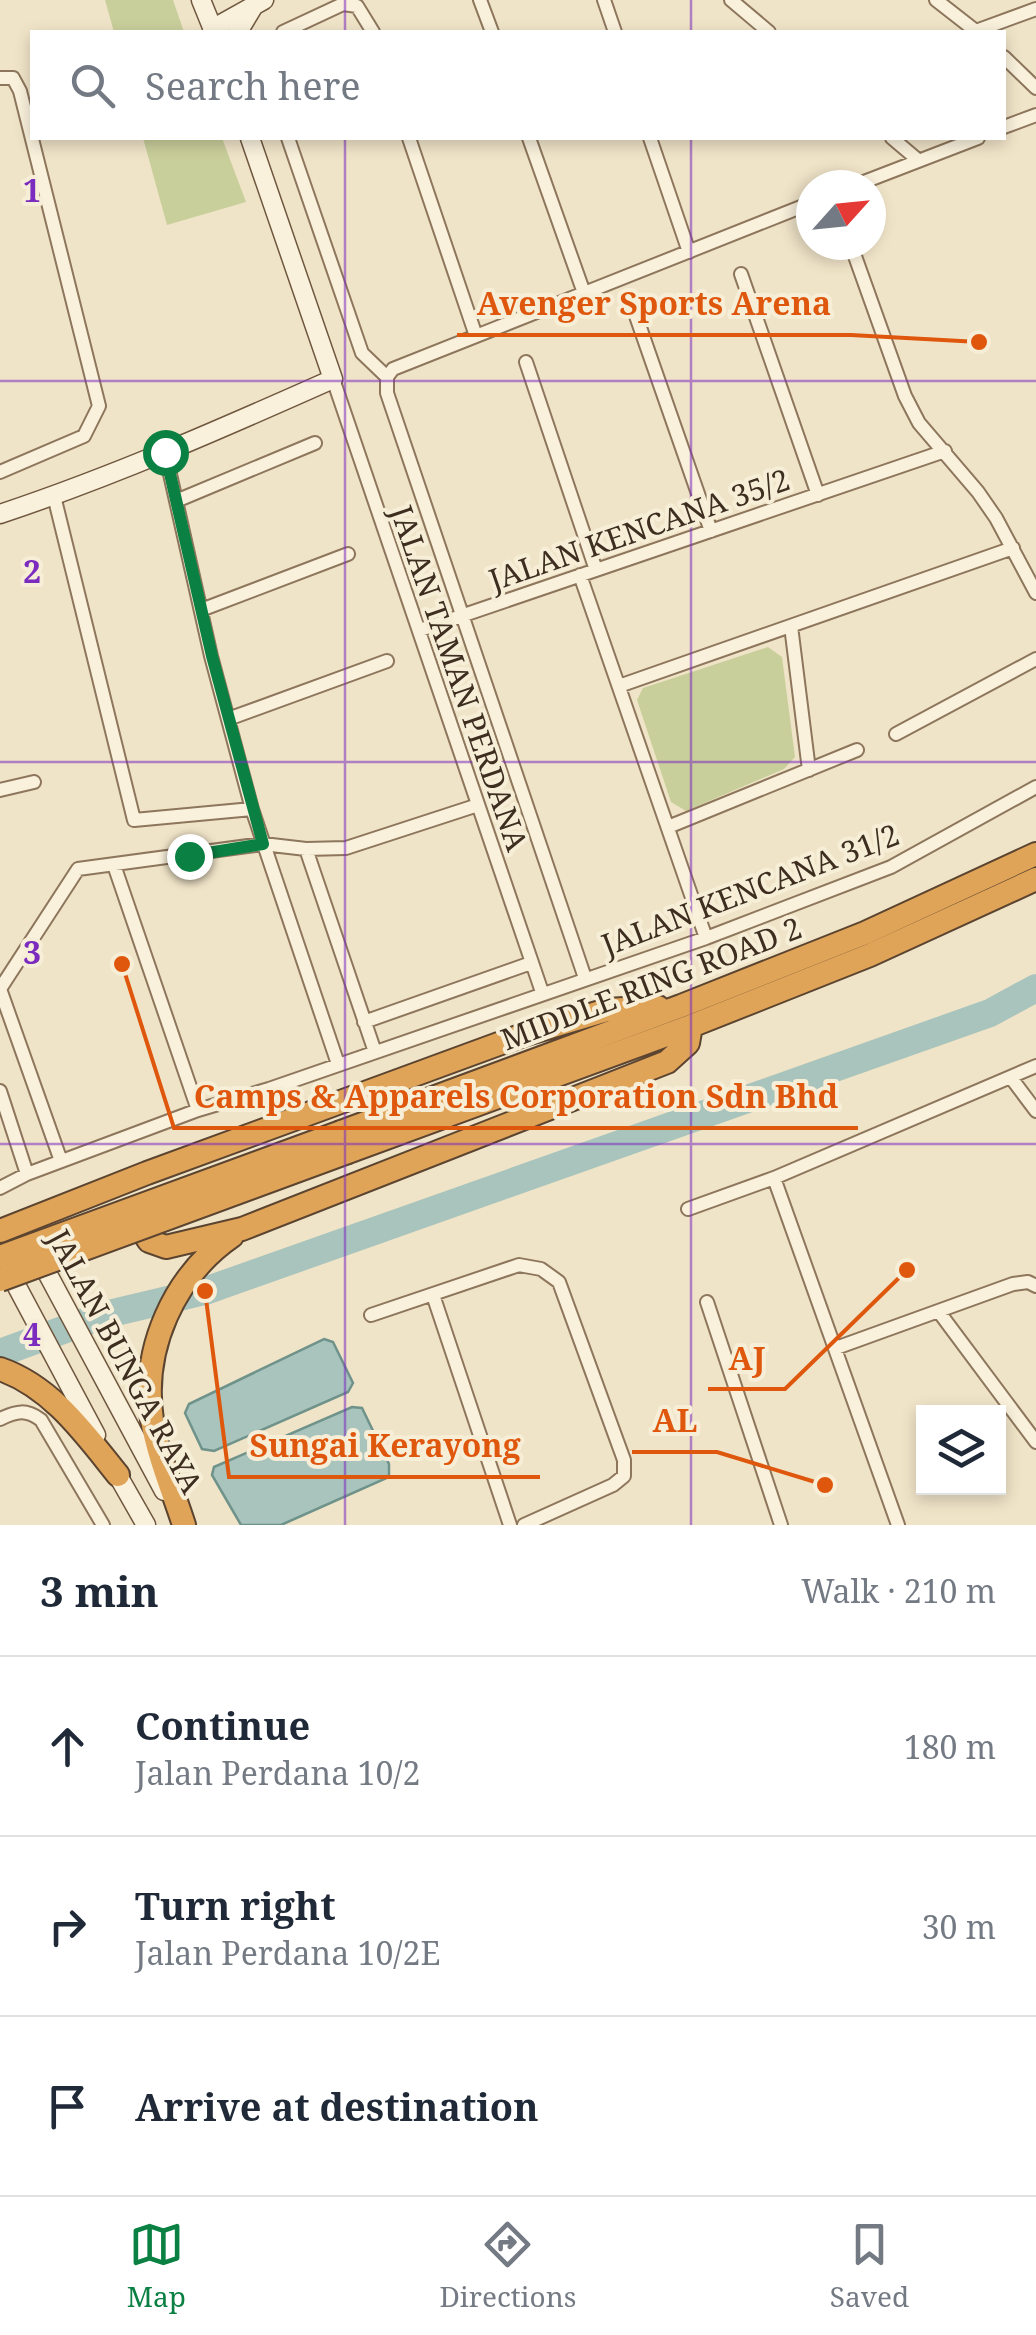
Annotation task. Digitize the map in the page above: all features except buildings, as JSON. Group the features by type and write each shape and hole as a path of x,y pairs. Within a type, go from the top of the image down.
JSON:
{"highway":[{"name":"MIDDLE RING ROAD 2","path":"686,1016 1036,854"},
{"name":"MIDDLE RING ROAD 2","path":"0,1280 344,1142 686,1016 870,955 1036,880"},
{"path":"10,1227 147,1173 540,1030 606,1010 686,1016 688,1043 668,1062 242,1228 166,1246 150,1241 136,1222 133,1194 147,1173"},
{"name":"MIDDLE RING ROAD 2","path":"0,1256 344,1142"},
{"path":"184,1525 152,1420 151,1370 156,1344 169,1309 188,1277 215,1248 242,1228"},
{"path":"0,1369 38,1389 62,1409 118,1475"}],"street":[{"path":"201,0 213,30"},
{"path":"480,0 491,30"},
{"path":"604,0 613,30"},
{"path":"731,0 767,30"},
{"path":"936,0 974,30"},
{"path":"215,30 259,3"},
{"path":"239,30 259,3"},
{"path":"287,30 343,4 358,6 373,30"},
{"path":"982,30 1036,8"},
{"path":"1006,60 1036,88"},
{"path":"6,78 20,92 30,132"},
{"path":"1006,126 1036,115"},
{"path":"0,472 84,436 99,406 32,140"},
{"path":"0,514 165,452 332,379 251,140"},
{"path":"289,140 362,353 386,377"},
{"path":"410,140 476,336"},
{"path":"530,140 584,293"},
{"path":"651,140 689,252"},
{"path":"894,140 918,160"},
{"path":"886,173 973,140"},
{"path":"586,978 386,393 386,377 393,369 796,209"},
{"path":"856,260 905,396 919,423 978,492 1036,593"},
{"path":"741,274 818,494"},
{"path":"636,316 711,531"},
{"path":"526,362 596,570"},
{"name":"JALAN TAMAN PERDANA","path":"332,379 542,992"},
{"path":"176,502 315,443"},
{"name":"JALAN KENCANA 35/2","path":"420,630 945,451"},
{"path":"165,452 252,809 338,1064"},
{"path":"54,496 134,820 252,809"},
{"path":"618,686 1013,548"},
{"path":"201,610 348,554"},
{"path":"580,575 706,938"},
{"path":"791,626 809,770"},
{"path":"896,734 1036,659"},
{"path":"228,719 387,662"},
{"path":"668,827 857,750"},
{"path":"0,790 34,782"},
{"name":"JALAN KENCANA 31/2","path":"0,1188 27,1174 198,1110 706,938 891,867 1036,787"},
{"path":"61,1161 0,989 78,870 263,844 346,848 478,805"},
{"path":"306,849 375,1052"},
{"path":"114,865 198,1110"},
{"path":"364,1022 531,963"},
{"path":"688,1209 774,1178 1036,1066"},
{"path":"1012,1079 1036,1111"},
{"path":"0,1090 27,1174"},
{"path":"774,1178 898,1525"},
{"name":"JALAN BUNGA RAYA","path":"10,1227 59,1297 184,1525"},
{"name":"JALAN BUNGA RAYA","path":"0,1256 146,1525"},
{"path":"371,1315 519,1264 541,1269 559,1282 624,1460 624,1476 613,1485 524,1525"},
{"path":"836,1348 1013,1284 1028,1282 1036,1286"},
{"path":"432,1296 510,1525"},
{"path":"707,1302 782,1525"},
{"path":"939,1312 1036,1442"},
{"path":"0,1419 16,1411 34,1414 50,1429 103,1525"}],"green space":[{"path":"105,0 173,0 183,30 113,30"},
{"path":"144,140 223,140 246,202 167,225"},
{"path":"768,647 782,657 795,757 784,769 686,811 671,802 637,700 643,688"}],"water":[{"path":"324,1339 333,1342 353,1383 348,1392 214,1451 202,1449 185,1413 189,1404"},
{"path":"352,1407 362,1408 389,1464 389,1477 281,1525 241,1525 212,1475 214,1467"}],"waterway":[{"path":"0,1353 104,1315 205,1291 990,1013 1036,988"}],"place":[{"name":"Avenger Sports Arena","path":"979,342"},
{"name":"Camps & Apparels Corporation Sdn Bhd","path":"122,964"},
{"name":"AJ","path":"907,1270"},
{"name":"Sungai Kerayong","path":"205,1291"},
{"name":"AL","path":"825,1485"}],"route":[{"path":"165,452 212,656 263,844 189,856"}]}
